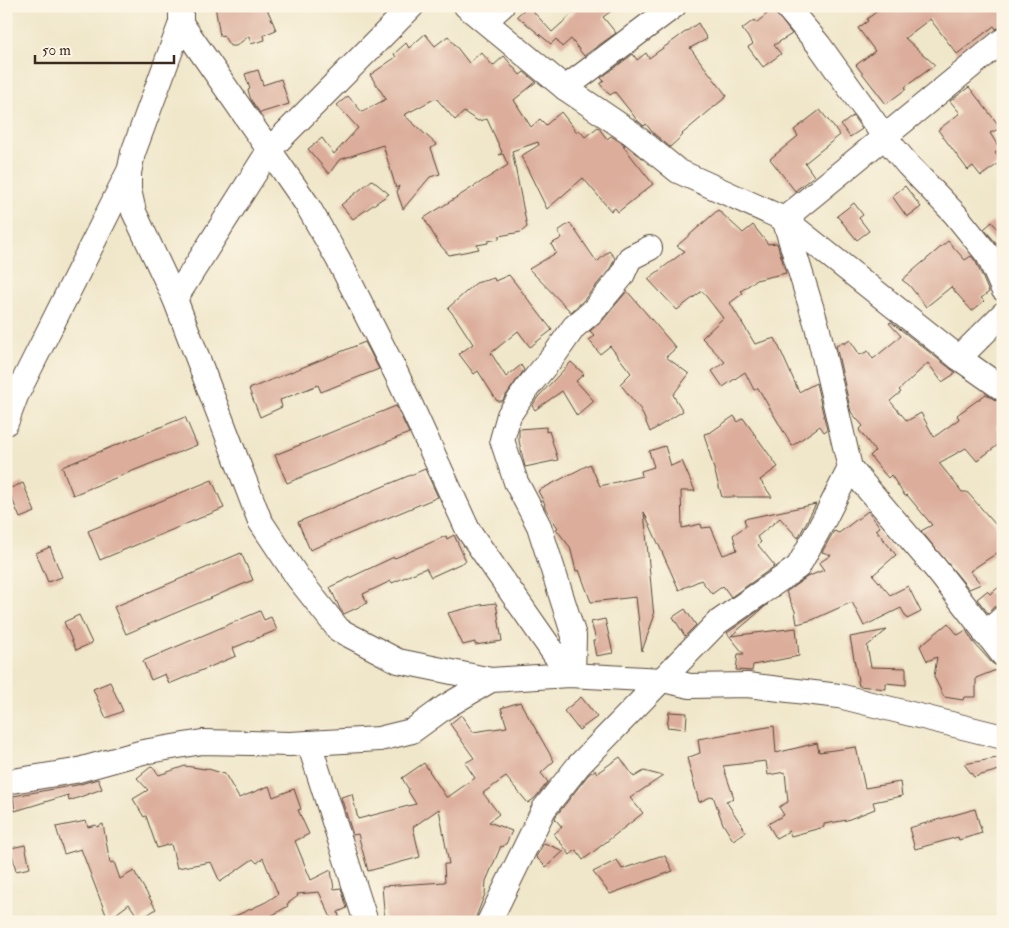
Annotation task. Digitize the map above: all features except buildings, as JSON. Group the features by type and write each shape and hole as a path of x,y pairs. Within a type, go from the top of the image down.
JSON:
{"street":[{"path":"175,299 270,149 412,6"},
{"path":"466,6 494,14 565,88 630,132 678,172 784,219 959,358 1003,389"},
{"path":"565,88 674,6"},
{"path":"786,6 819,45 884,136 988,255 1003,289"},
{"path":"181,15 306,203 338,259 397,375 468,530 571,675"},
{"path":"181,15 133,153 129,173 129,190 134,212 175,299 260,521 298,578 339,630 398,661 491,680 571,675 663,680 690,686 747,684 839,696 1003,738"},
{"path":"784,219 1003,40"},
{"path":"6,423 16,396 129,173"},
{"path":"784,219 817,326 850,468 936,570 1003,655"},
{"path":"571,675 574,636 539,526 516,482 502,440 509,414 574,327 593,311 622,276 630,258 650,248"},
{"path":"959,358 1003,314"},
{"path":"490,922 544,809 578,766 717,623 798,567 850,468"},
{"path":"985,634 1003,618"},
{"path":"6,782 74,770 143,752 202,742 309,743 379,739 412,730 445,707 491,680"},
{"path":"309,743 366,922"}]}
